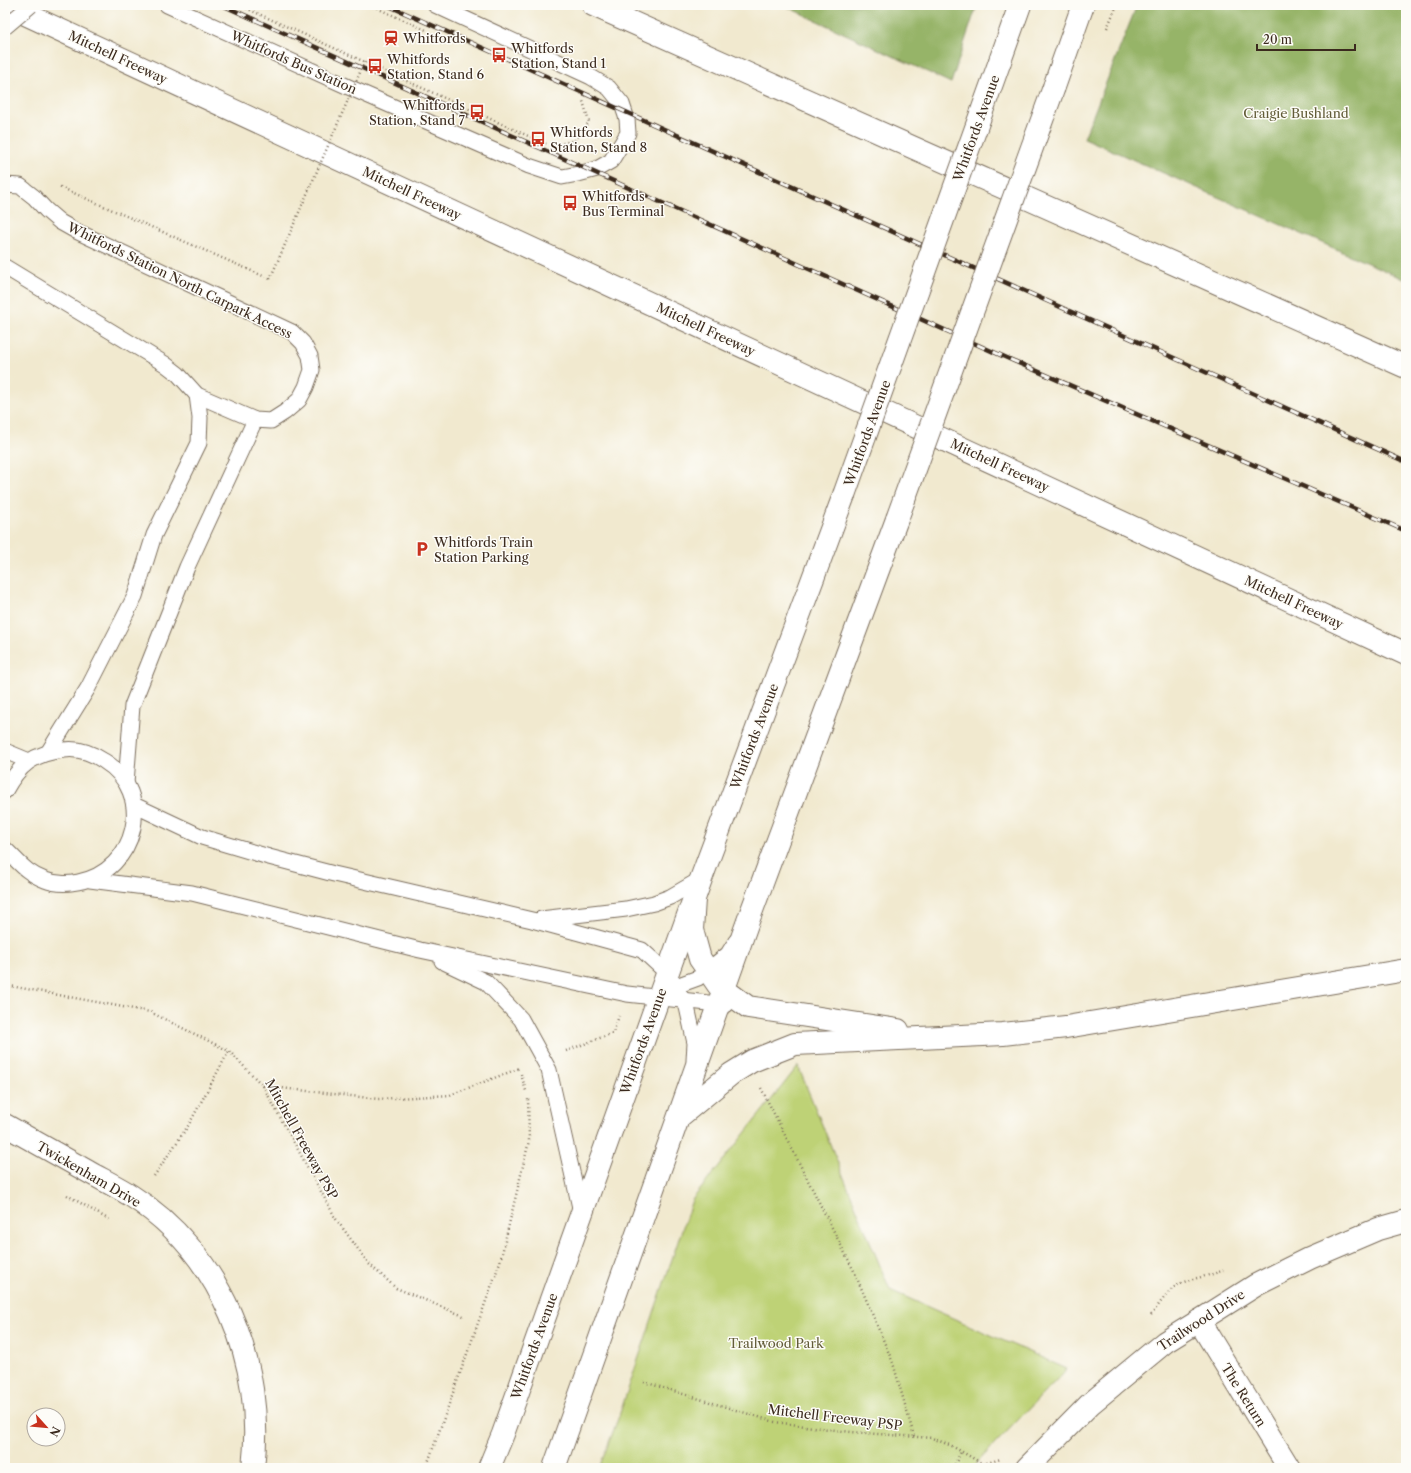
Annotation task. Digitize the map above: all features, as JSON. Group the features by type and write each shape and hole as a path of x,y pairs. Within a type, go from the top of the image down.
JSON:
{"main road":[{"name":"Mitchell Freeway","path":"6,5 1406,654"},
{"path":"594,5 1406,367"},
{"name":"Whitfords Avenue","path":"489,1468 665,987 701,878 844,495 1020,5"},
{"path":"554,1468 748,922 897,519 1083,5"},
{"path":"694,899 692,930 700,960 718,985 722,997"},
{"path":"680,1116 731,1074 752,1061 795,1044 1003,1034 1066,1027 1406,970"},
{"path":"722,997 748,1007 945,1037"},
{"name":"Twickenham Drive","path":"5,1125 130,1195 161,1218 199,1260 210,1276 228,1309 248,1362 253,1387 256,1419 253,1468"},
{"name":"Trailwood Drive","path":"1027,1468 1090,1404 1165,1342 1256,1285 1310,1258 1378,1229 1406,1221"},
{"name":"The Return","path":"1199,1321 1289,1468"}],"lane":[{"path":"5,27 31,5"},
{"name":"Whitfords Bus Station","path":"167,5 529,166 562,177 596,169 611,161 628,133 627,120 622,104 609,88 591,77 435,5"},
{"name":"Whitfords Station North Carpark Access","path":"5,185 20,186 34,196 46,210 60,222 76,231 292,332 303,342 310,356 312,370 306,387 298,400 285,412 271,421 255,420 197,395 178,374 165,364 5,267"},
{"path":"49,751 88,688 134,596 154,535 199,443 201,428 197,395"},
{"path":"126,783 132,706 187,567 255,420"},
{"path":"5,791 13,775 29,761 49,751 71,749 93,754 112,766 126,783 134,806 134,822 130,841 121,858 107,871 90,880 69,884 47,881 27,871 7,849"},
{"path":"5,752 29,761"},
{"path":"134,806 202,837 269,857 334,874 532,920 642,950 665,987 683,1000 687,1007 695,1043 692,1080"},
{"path":"532,920 626,909 654,903 670,897 701,878"},
{"path":"90,880 192,893 420,950 627,994 665,987 698,978 728,954 748,922"},
{"path":"420,950 486,982 521,1019 549,1070 582,1213"},
{"path":"683,1000 722,997"}],"path":[{"path":"239,5 552,146 575,140 589,122 583,101 576,98"},
{"path":"370,5 430,32"},
{"path":"56,184 270,279 365,61"},
{"name":"Mitchell Freeway PSP","path":"5,984 150,1012 229,1051 263,1086 336,1219 369,1264 396,1288 466,1317"},
{"path":"148,1173 155,1177 188,1126 229,1051"},
{"path":"263,1086 378,1099 450,1095 519,1068 528,1096 529,1140 524,1163 500,1262 426,1468"},
{"path":"762,1091 854,1271 893,1363 914,1436"},
{"name":"Mitchell Freeway PSP","path":"644,1382 775,1422 852,1432 932,1438 983,1464 989,1463"},
{"path":"953,1468 960,1452"},
{"path":"990,1468 989,1463 1000,1460"}],"green space":[{"path":"783,5 977,5 951,83"},
{"name":"Craigie Bushland","path":"1137,5 1406,5 1406,280 1084,138"},
{"name":"Trailwood Park","path":"798,1066 890,1290 1067,1369 972,1468 599,1468 618,1419 692,1200"}],"railway":[{"path":"222,5 1007,358 1406,531"},
{"path":"387,5 1406,462"}],"place":[{"name":"Whitfords","path":"391,38"},
{"name":"Whitfords Station, Stand 1","path":"499,55"},
{"name":"Whitfords Station, Stand 6","path":"375,66"},
{"name":"Whitfords Station, Stand 7","path":"477,112"},
{"name":"Whitfords Station, Stand 8","path":"538,139"},
{"name":"Whitfords Bus Terminal","path":"570,203"},
{"name":"Whitfords Train Station Parking","path":"422,549"}]}
